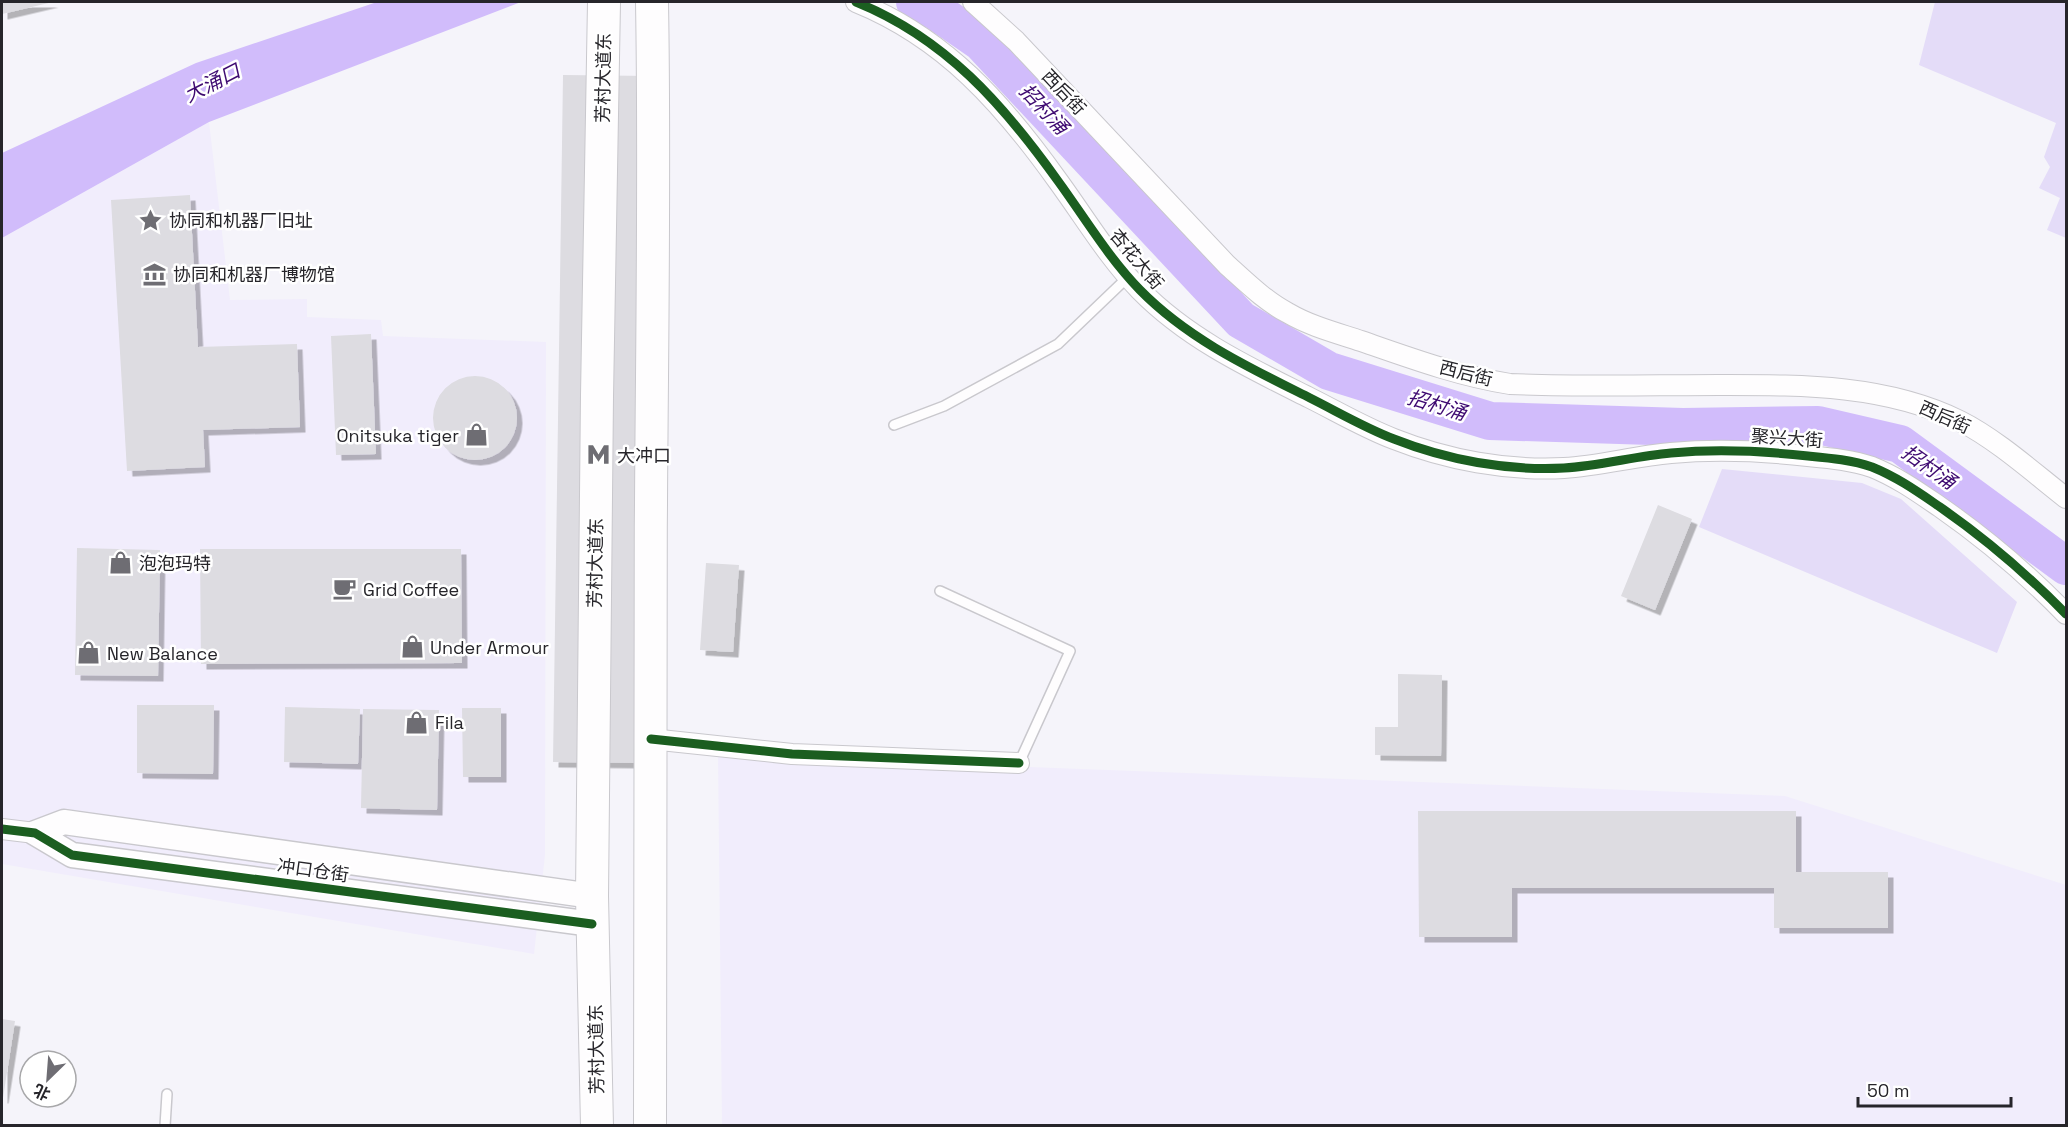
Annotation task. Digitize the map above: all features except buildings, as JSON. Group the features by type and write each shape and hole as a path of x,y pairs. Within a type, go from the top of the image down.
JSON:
{"highway":[{"name":"芳村大道东","path":"597,1125 592,910 597,384 604,2"},
{"path":"650,1125 655,2"}],"street":[{"name":"杏花大街","path":"856,2 924,37 982,87 1023,134 1128,277 1159,309 1187,331 1257,372 1387,436 1454,458"},
{"name":"西后街","path":"973,2 1016,41 1227,265 1252,288 1288,314 1448,370 1510,384 1806,386 1862,391 1888,396 1937,411 1960,421 1982,434 2067,498"},
{"name":"聚兴大街","path":"1454,458 1492,464 1565,468 1673,453 1737,452 1838,459 1868,466 1902,480 1965,524 2035,583 2067,614"},
{"path":"651,739 792,754 1019,763"},
{"name":"冲口仓街","path":"34,833 64,822 592,910"},
{"path":"2,829 34,833"}],"lane":[{"path":"894,425 944,406 1058,344 1128,277"},
{"path":"940,591 1070,651 1019,763"},
{"path":"165,1125 167,1094"}],"shaded area":[{"path":"1935,2 2066,2 2066,238 2047,230 2060,198 2039,188 2050,167 2044,157 2056,123 1919,65"},
{"path":"209,122 230,300 307,299 307,317 381,320 383,336 546,342 545,855 534,954 2,864 2,238"},
{"path":"1722,469 1862,483 1901,499 2017,602 1997,653 1699,527"},
{"path":"718,755 1785,796 2066,885 2066,1125 722,1125"}],"water":[{"name":"大涌口","path":"377,2 521,2 209,122 2,238 2,153 196,63"}],"waterway":[{"name":"招村涌","path":"915,2 936,11 981,42 1241,320 1329,371 1490,421 1683,427 1818,425 1900,444 2066,566"}],"cycle path":[{"path":"856,2 917,34 970,76 1016,126 1117,264 1159,307 1178,323 1220,351 1352,420 1394,439 1435,453 1478,463 1521,468 1577,467 1658,454 1722,451 1791,454 1840,460 1872,467 1899,480 1957,519 2037,585 2066,614"},
{"path":"651,739 792,754 1019,763"},
{"path":"2,829 35,833 72,855 592,924"}],"place":[{"name":"协同和机器厂旧址","path":"151,220"},
{"name":"协同和机器厂博物馆","path":"155,274"},
{"name":"Onitsuka tiger","path":"477,435"},
{"name":"大冲口","path":"599,455"},
{"name":"泡泡玛特","path":"121,563"},
{"name":"Grid Coffee","path":"345,589"},
{"name":"Under Armour","path":"412,647"},
{"name":"New Balance","path":"89,653"},
{"name":"Fila","path":"417,722"}]}
